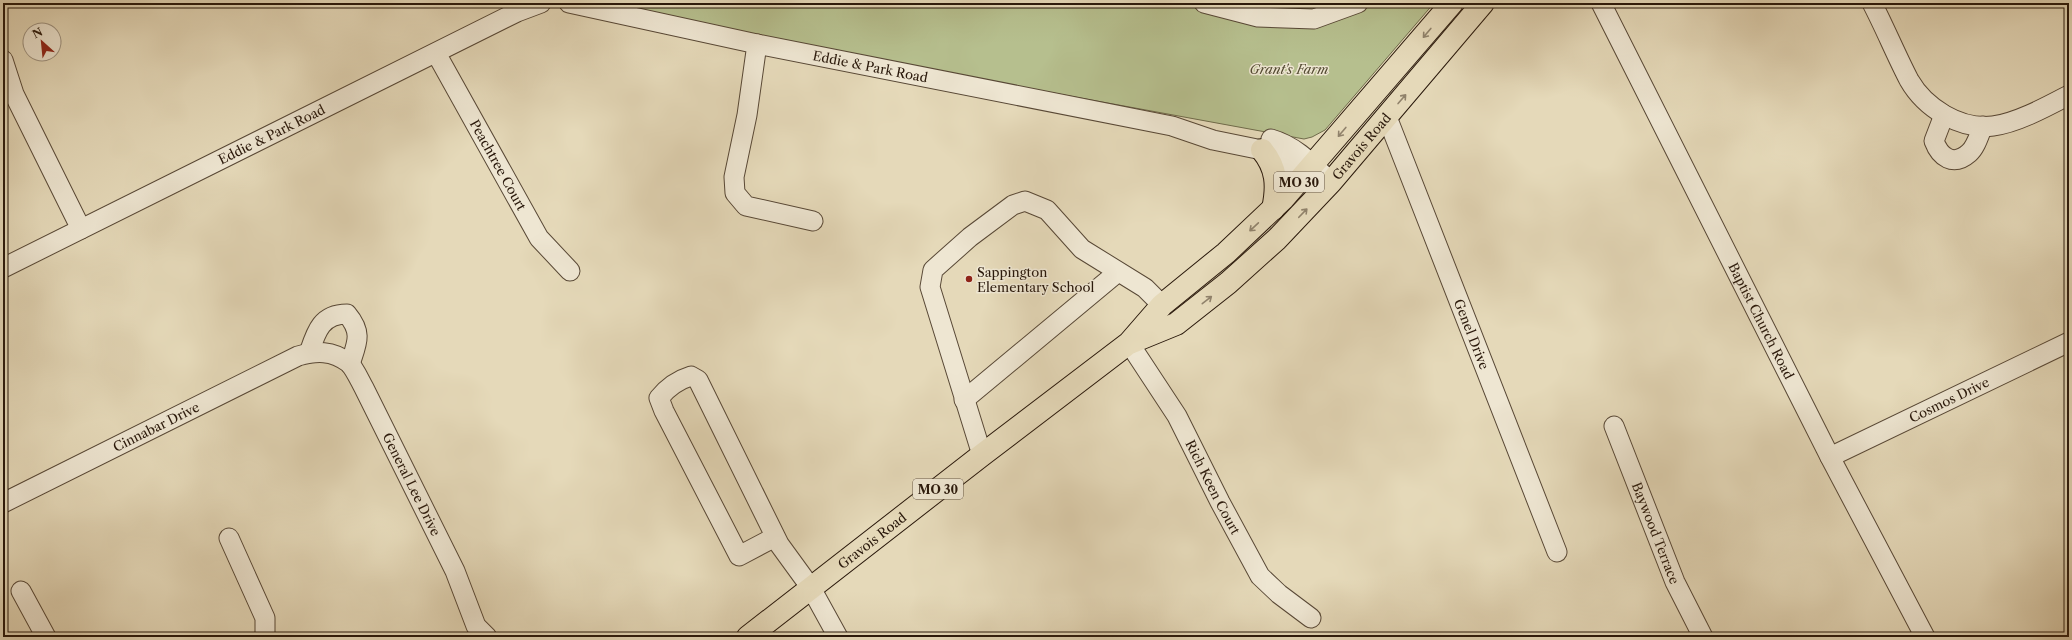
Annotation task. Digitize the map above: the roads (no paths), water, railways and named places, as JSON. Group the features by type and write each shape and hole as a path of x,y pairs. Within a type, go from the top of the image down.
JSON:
{"main road":[{"name":"Gravois Road","path":"748,637 1129,343 1162,305 1226,253 1273,209 1308,171 1452,3"},
{"name":"Gravois Road","path":"1129,343 1176,324 1256,259 1326,188 1484,3"},
{"path":"1262,150 1274,169 1276,194 1273,209"}],"street":[{"name":"Eddie & Park Road","path":"3,268 517,12 540,3"},
{"name":"Eddie & Park Road","path":"568,3 757,44 1172,126 1213,140 1262,150 1281,156 1308,171 1326,188"},
{"path":"1204,3 1258,17 1314,20 1358,3"},
{"name":"Baptist Church Road","path":"1601,3 1830,457 1926,637"},
{"path":"1872,3 1910,80 1919,94 1934,109 1954,120 1983,126 1992,126 2012,121 2069,95"},
{"path":"757,44 746,115 734,177 735,193 746,206 813,221"},
{"name":"Peachtree Court","path":"436,53 540,238 570,271"},
{"path":"3,60 14,94 81,229"},
{"path":"1944,115 1934,141 1938,152 1947,159 1958,160 1969,153 1983,126"},
{"name":"Genel Drive","path":"1386,117 1557,552"},
{"name":"Eddie & Park Road","path":"1172,126 1212,127 1281,142 1299,153 1308,171"},
{"path":"982,455 930,287 933,270 970,237 1013,205 1025,201 1047,210 1082,249 1145,288 1162,305"},
{"path":"964,400 1118,272"},
{"path":"309,353 319,328 326,319 336,314 347,314 358,333 357,345 350,364"},
{"name":"Cosmos Drive","path":"1830,457 2069,342"},
{"name":"Rich Keen Court","path":"1129,343 1177,416 1220,502 1260,576 1279,594 1311,618"},
{"name":"Cinnabar Drive","path":"3,503 298,356 316,351 331,354 350,364"},
{"name":"General Lee Drive","path":"350,364 364,388 456,571 479,633"},
{"path":"775,537 739,556 664,412 659,398 665,390 683,378 691,376 698,380 775,537 811,588 838,637"},
{"name":"Baywood Terrace","path":"1614,426 1674,582 1703,637"},
{"path":"229,538 265,618 265,637"},
{"path":"21,591 46,637"}],"place":[{"name":"Sappington Elementary School","path":"969,279"}],"park label":[{"name":"Grant's Farm","path":"1289,69"}]}
